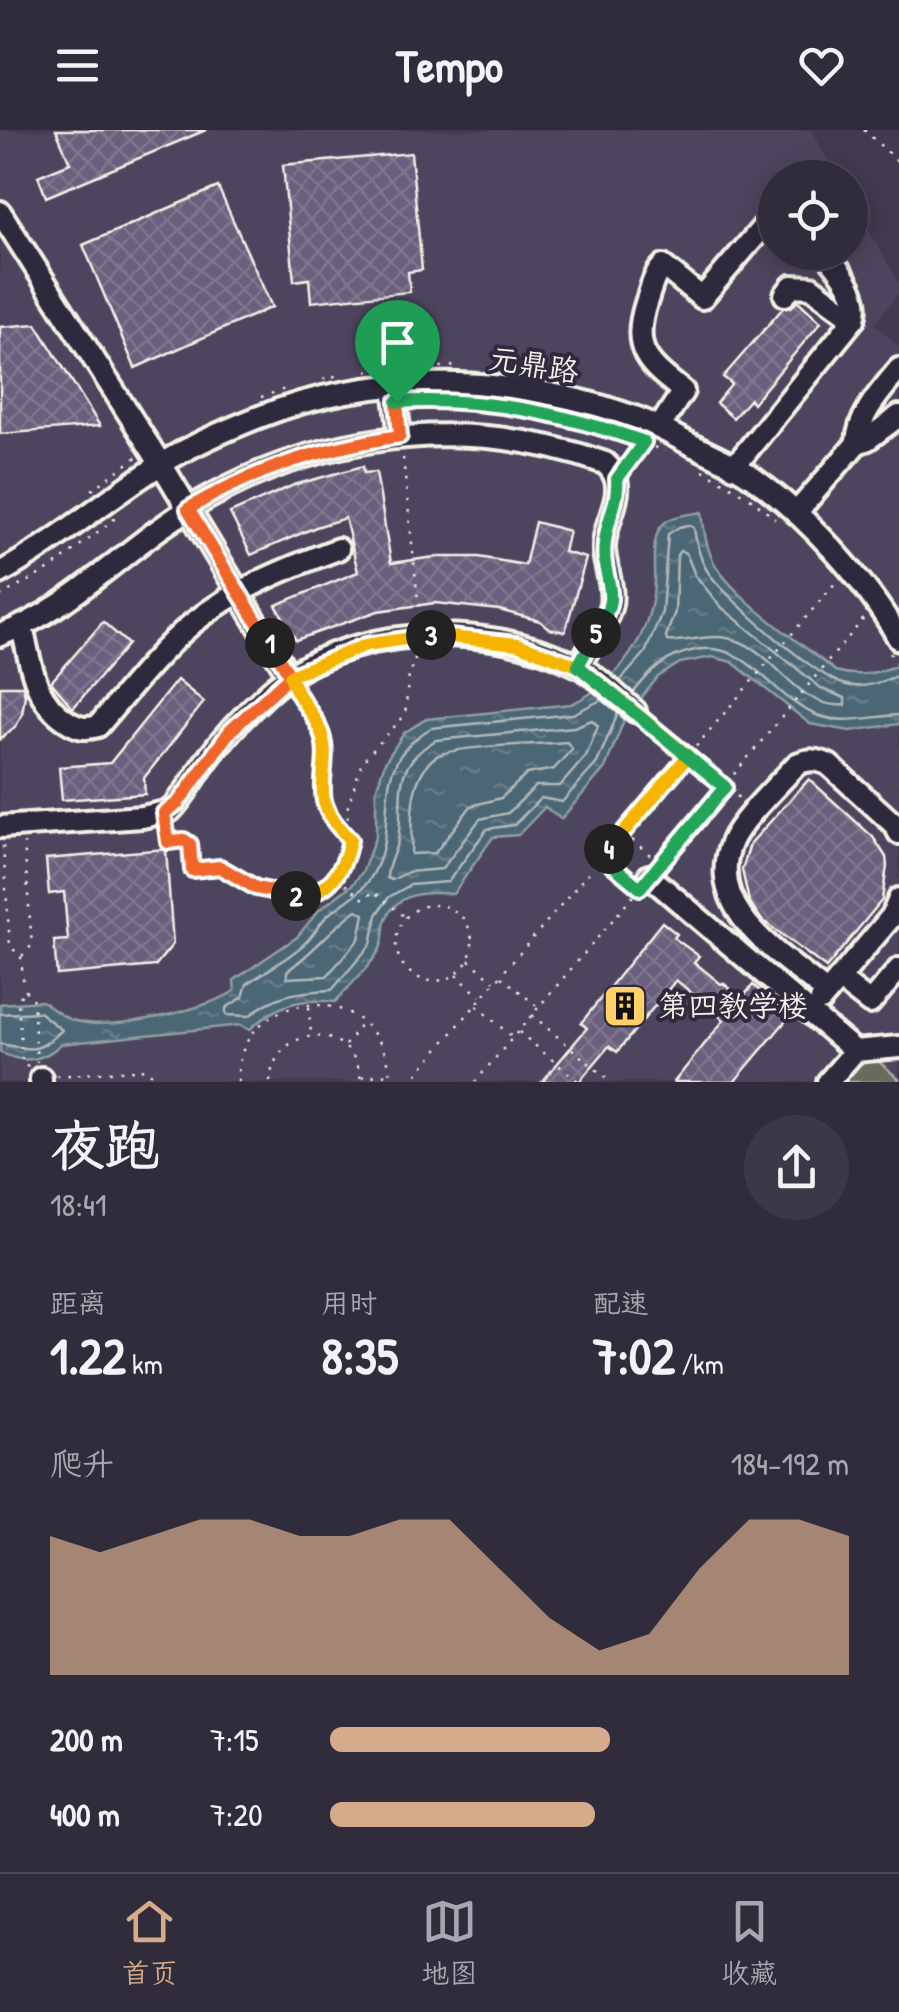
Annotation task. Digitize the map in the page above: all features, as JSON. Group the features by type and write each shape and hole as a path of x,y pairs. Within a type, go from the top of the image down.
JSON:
{"street":[{"path":"0,212 7,242 160,464 290,676"},
{"path":"652,435 684,392 644,356 640,340 640,324 656,273 662,266 702,298 758,233"},
{"path":"734,467 854,320 856,301 839,270"},
{"path":"784,295 792,286 811,286 854,320"},
{"path":"857,442 858,430 899,369"},
{"path":"394,386 400,436"},
{"name":"元鼎路","path":"0,574 44,548 160,464 264,415 312,400 394,386 500,386 592,404 640,419 652,435 734,467 859,584 893,643"},
{"path":"790,519 857,442 868,439 899,416"},
{"path":"0,635 22,627 188,509 265,468 304,455 400,436 456,434 541,444 604,462 617,479 618,494 604,550 612,601 578,666"},
{"path":"22,627 42,699 54,713 88,730 98,726 153,662 193,624 239,592 286,568 338,550"},
{"path":"8,826 164,813 178,803 230,731 290,676 366,645 410,636 447,634 517,644 578,666 635,711"},
{"path":"899,833 896,825 820,760 807,760 797,764 733,838 726,860 726,882 747,926 833,986 870,1003 899,969"},
{"path":"650,876 854,1051"},
{"path":"810,1013 897,912"},
{"path":"828,1082 854,1051 899,1047"}],"path":[{"path":"864,130 899,164"},
{"path":"532,410 652,435 678,458"},
{"path":"617,479 652,435"},
{"path":"694,466 790,519"},
{"path":"0,596 50,570 128,508"},
{"path":"410,1082 837,580"},
{"path":"475,1082 866,616"},
{"path":"893,643 899,668"},
{"path":"164,813 168,842 184,840 190,844 192,870 220,867 256,888 289,896 318,892 336,877 350,840 334,822 324,800 326,752 322,732 294,693 290,676"},
{"path":"635,711 756,812"},
{"path":"8,826 32,945 21,957"},
{"path":"8,826 10,946 21,957 24,990 18,1001 22,1062"},
{"path":"623,832 650,876"},
{"path":"602,856 650,876"},
{"path":"336,877 364,900 373,891 405,917"},
{"path":"430,905 456,912 471,934 468,959 455,974 436,981 426,980 403,966 396,940 405,917 430,905"},
{"path":"468,959 495,982"},
{"path":"455,974 482,998"},
{"path":"501,976 538,1008"},
{"path":"24,990 33,1000 40,1074 146,1069 161,1082"},
{"path":"308,1004 311,1036"},
{"path":"238,1082 246,1045 262,1024 285,1010 308,1004 332,1006 377,1034 389,1058 392,1082"},
{"path":"476,1006 512,1038"},
{"path":"532,1015 611,1082"},
{"path":"344,1046 363,1022"},
{"path":"518,1031 579,1082"},
{"path":"270,1082 274,1062 283,1049 311,1036 328,1037 344,1046 354,1056 361,1080 391,1074"}],"shaded area":[{"path":"0,130 812,130 828,160 758,160 758,270 868,270 868,229 899,282 899,292 875,324 899,347 899,1082 0,1082"}],"green space":[{"path":"864,1049 899,1079 899,1082 836,1082"}],"water":[{"path":"702,512 716,566 740,594 788,635 835,671 867,674 899,665 899,724 850,731 810,724 732,662 712,657 680,663 658,677 624,720 605,768 561,819 545,807 518,835 493,837 453,894 422,894 396,905 385,922 378,952 335,1002 289,1005 249,1030 241,1025 61,1044 32,1059 0,1052 0,1004 42,1001 71,1020 112,1023 180,1012 235,991 234,980 297,937 319,910 353,884 363,871 376,835 376,790 385,762 404,733 426,719 571,704 588,695 618,670 640,638 652,601 655,540 660,528 673,518"}],"building":[{"path":"56,130 206,130 46,197 38,176 70,163"},
{"path":"411,153 422,270 408,272 410,292 311,302 309,279 294,281 283,165"},
{"path":"218,187 272,307 135,368 83,245"},
{"path":"798,301 821,322 753,403 750,399 733,418 716,403 732,384 723,377 783,308"},
{"path":"36,324 100,426 0,434 0,327"},
{"path":"363,466 364,473 376,472 391,563 479,557 525,565 535,522 569,531 564,552 586,558 565,632 499,610 435,603 378,611 296,640 276,605 358,572 345,518 251,555 230,513 294,485"},
{"path":"103,622 128,644 73,708 51,682"},
{"path":"177,680 204,702 144,778 145,794 62,800 59,767 110,763"},
{"path":"0,686 23,686 25,695 16,726 0,739"},
{"path":"809,779 873,837 886,857 887,866 882,900 826,968 761,919 749,901 742,870 750,844"},
{"path":"166,849 173,944 155,966 57,975 54,941 68,940 64,892 49,894 46,859"},
{"name":"第四教学楼","path":"662,922 677,934 674,938 699,956 694,962 721,984 742,998 753,985 790,1016 734,1082 674,1082 724,1020 676,980 617,1052 609,1046 579,1082 542,1082 587,1028 581,1023"}],"place":[{"name":"第四教学楼","path":"625,1006"}],"route":[{"path":"397,402 400,436 348,444 265,468 188,509 290,676 230,731 178,803 164,813 168,842 184,840 190,844 192,870 220,867 275,894 305,895 331,883 346,859 350,840 334,822 324,800 326,752 322,732 294,693 290,676 366,645 447,634 517,644 578,666 688,756 602,856 640,888 725,787 599,680 578,666 612,601 604,550 618,494 617,479 644,442 593,424 514,406 397,402"}]}
